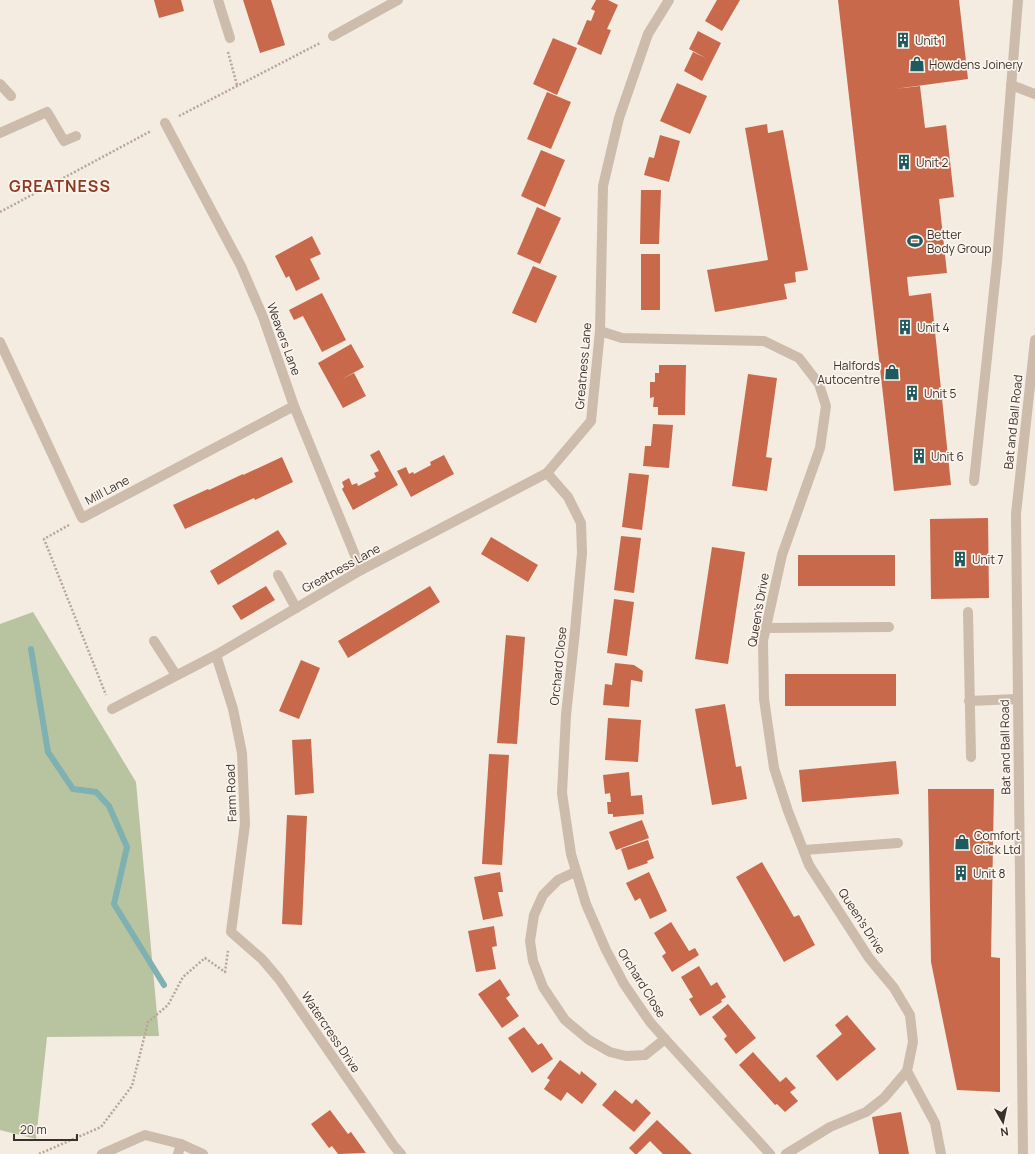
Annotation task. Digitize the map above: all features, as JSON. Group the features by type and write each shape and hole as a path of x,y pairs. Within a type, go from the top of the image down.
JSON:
{"street":[{"path":"218,0 230,38"},
{"path":"333,36 398,0"},
{"name":"Greatness Lane","path":"112,708 216,655 361,570 547,473 591,421 600,331 603,186 619,118 648,34 669,0"},
{"path":"974,482 997,262 1018,0"},
{"path":"0,84 11,96"},
{"path":"1011,85 1035,94"},
{"path":"0,133 47,112 64,141 76,136"},
{"name":"Weavers Lane","path":"165,123 240,266 263,317 294,406 361,570"},
{"name":"Queen's Drive","path":"600,331 622,338 764,341 799,358 819,384 826,406 820,448 782,555 763,641 764,699 774,768 788,811 809,865 869,958 894,988 910,1015 913,1042 907,1071 884,1098 866,1112 830,1127 786,1154"},
{"name":"Bat and Ball Road","path":"1023,1154 1016,514 1035,340"},
{"name":"Mill Lane","path":"0,342 82,518 294,406"},
{"name":"Orchard Close","path":"547,473 568,497 581,523 582,553 566,715 562,793 568,840 575,872 590,916 618,972 650,1022 770,1154"},
{"path":"278,575 296,608"},
{"path":"968,612 971,757"},
{"path":"766,628 889,627"},
{"path":"154,641 176,676"},
{"name":"Farm Road","path":"216,655 233,709 242,753 245,824 231,932"},
{"path":"969,701 1017,699"},
{"path":"804,850 898,843"},
{"path":"575,872 558,880 543,895 534,915 530,941 533,961 543,987 565,1020 589,1040 610,1052 626,1056 645,1055 665,1039"},
{"name":"Watercress Drive","path":"231,932 262,959 279,979 401,1154"},
{"path":"907,1071 936,1123 941,1154"},
{"path":"102,1154 145,1135 180,1149 203,1154"}],"path":[{"path":"230,38 226,46 238,85"},
{"path":"82,518 44,539 112,708"},
{"path":"38,1154 101,1127 132,1086 148,1022 168,1005 183,977 205,958 225,972 231,932"}],"green space":[{"path":"33,612 136,782 159,1036 47,1037 36,1139 0,1130 0,624"}],"building":[{"path":"154,0 181,0 184,11 159,18"},
{"path":"243,0 271,0 285,45 260,53"},
{"path":"596,0 608,0 618,5 607,29 611,30 601,55 577,44 587,20 591,21 595,11 591,9"},
{"path":"717,0 740,0 722,31 705,21"},
{"path":"838,0 959,0 968,79 895,89 920,86 925,128 946,125 954,197 939,199 947,273 907,277 909,296 931,293 951,485 894,491"},
{"path":"698,31 721,43 702,81 684,71 693,52 706,58 689,49"},
{"path":"553,38 577,48 557,95 533,84"},
{"path":"677,83 707,96 690,134 660,121"},
{"path":"547,92 571,102 551,149 527,139"},
{"path":"767,124 768,133 783,130 808,270 795,272 796,282 784,284 787,299 715,312 707,270 768,260 745,128"},
{"path":"660,135 680,141 669,182 644,175 649,157 654,158"},
{"path":"541,150 565,160 545,207 521,196"},
{"path":"641,190 661,190 659,244 640,244"},
{"path":"537,207 561,218 540,264 517,254"},
{"path":"312,236 321,254 310,259 320,279 296,291 289,276 286,278 275,256"},
{"path":"641,254 660,254 660,310 641,310"},
{"path":"533,266 557,276 536,323 512,313"},
{"path":"322,293 346,340 322,352 303,316 294,320 289,310"},
{"path":"351,344 364,367 342,379 354,373 366,396 343,408 318,363"},
{"path":"659,365 686,365 685,415 658,415 658,407 653,407 654,397 650,398 650,382 655,382 655,373 659,373"},
{"path":"748,374 777,378 766,457 772,458 767,491 732,486"},
{"path":"653,424 673,425 669,468 643,466 645,446 651,446"},
{"path":"379,450 398,485 353,510 342,489 344,487 342,482 349,478 352,485 357,483 358,486 376,477 374,473 379,471 370,455"},
{"path":"444,455 454,474 411,497 397,471 406,467 409,474 413,472 414,474 431,465 430,462"},
{"path":"282,457 293,482 255,500 254,498 185,529 173,505"},
{"path":"629,473 649,475 642,530 622,527"},
{"name":"Unit 7","path":"988,518 989,598 931,599 930,519"},
{"path":"278,530 287,544 218,585 210,571"},
{"path":"621,536 641,538 634,593 614,590"},
{"path":"491,537 538,565 528,582 481,554"},
{"path":"712,547 745,552 728,664 695,659"},
{"path":"798,555 895,555 895,586 798,586"},
{"path":"266,586 275,600 241,620 232,606"},
{"path":"430,586 440,602 348,658 338,641"},
{"path":"614,599 634,602 627,656 607,653"},
{"path":"506,635 525,637 517,744 497,743"},
{"path":"301,660 320,668 299,719 279,711"},
{"path":"615,663 634,665 643,671 642,682 631,680 629,707 603,705 605,684 612,685"},
{"path":"785,674 896,674 896,706 785,706"},
{"path":"725,704 736,767 741,766 747,799 712,805 695,709"},
{"path":"608,718 641,720 638,762 605,760"},
{"path":"311,739 314,793 295,795 292,740"},
{"path":"489,754 509,755 502,865 482,864"},
{"path":"896,761 899,794 802,802 799,770"},
{"path":"629,772 631,796 642,795 644,814 613,817 613,814 608,814 607,802 611,802 610,793 605,794 603,775"},
{"name":"Unit 8","path":"928,789 994,789 991,957 1000,958 1000,1092 957,1090 931,962"},
{"path":"287,815 307,816 302,925 282,924"},
{"path":"642,820 649,838 616,850 609,832"},
{"path":"648,840 654,858 647,861 648,863 628,870 621,849"},
{"path":"762,862 794,917 799,915 815,945 784,962 736,877"},
{"path":"500,872 503,892 498,892 503,916 483,920 474,877"},
{"path":"649,872 667,911 650,919 640,898 635,901 626,883"},
{"path":"671,922 689,951 695,948 699,955 672,972 662,956 666,953 654,933"},
{"path":"494,926 497,946 492,947 496,969 476,972 468,931"},
{"path":"699,966 711,986 717,982 726,997 721,1000 722,1002 700,1016 689,999 693,997 681,977"},
{"path":"500,979 510,995 506,998 519,1016 502,1028 478,994"},
{"path":"728,1004 756,1038 736,1054 724,1039 727,1036 712,1017"},
{"path":"847,1015 876,1049 837,1081 816,1056 842,1034 835,1025"},
{"path":"524,1027 538,1045 542,1043 553,1059 532,1073 508,1038"},
{"path":"753,1052 780,1082 786,1077 796,1088 790,1092 798,1101 785,1112 777,1104 775,1105 739,1065"},
{"path":"560,1060 580,1075 581,1071 597,1084 582,1104 567,1092 561,1101 544,1089 550,1080 547,1078"},
{"path":"615,1090 632,1104 636,1099 651,1113 634,1132 602,1105"},
{"path":"330,1110 348,1134 351,1132 366,1153 338,1154 332,1146 329,1148 311,1124"},
{"path":"901,1112 909,1154 879,1154 872,1117"},
{"path":"657,1120 692,1154 663,1154 650,1141 637,1154 635,1154 629,1148"}],"waterway":[{"path":"31,649 48,752 73,789 96,792 109,806 127,847 114,904 164,985"}],"place":[{"name":"Unit 1","path":"903,40"},
{"name":"Howdens Joinery","path":"917,64"},
{"name":"Unit 2","path":"904,162"},
{"name":"Better Body Group","path":"915,241"},
{"name":"Unit 4","path":"905,327"},
{"name":"Halfords Autocentre","path":"892,372"},
{"name":"Unit 5","path":"912,393"},
{"name":"Unit 6","path":"919,456"},
{"name":"Unit 7","path":"960,559"},
{"name":"Comfort Click Ltd","path":"962,842"},
{"name":"Unit 8","path":"961,873"}],"district":[{"name":"GREATNESS","path":"60,186"}]}
